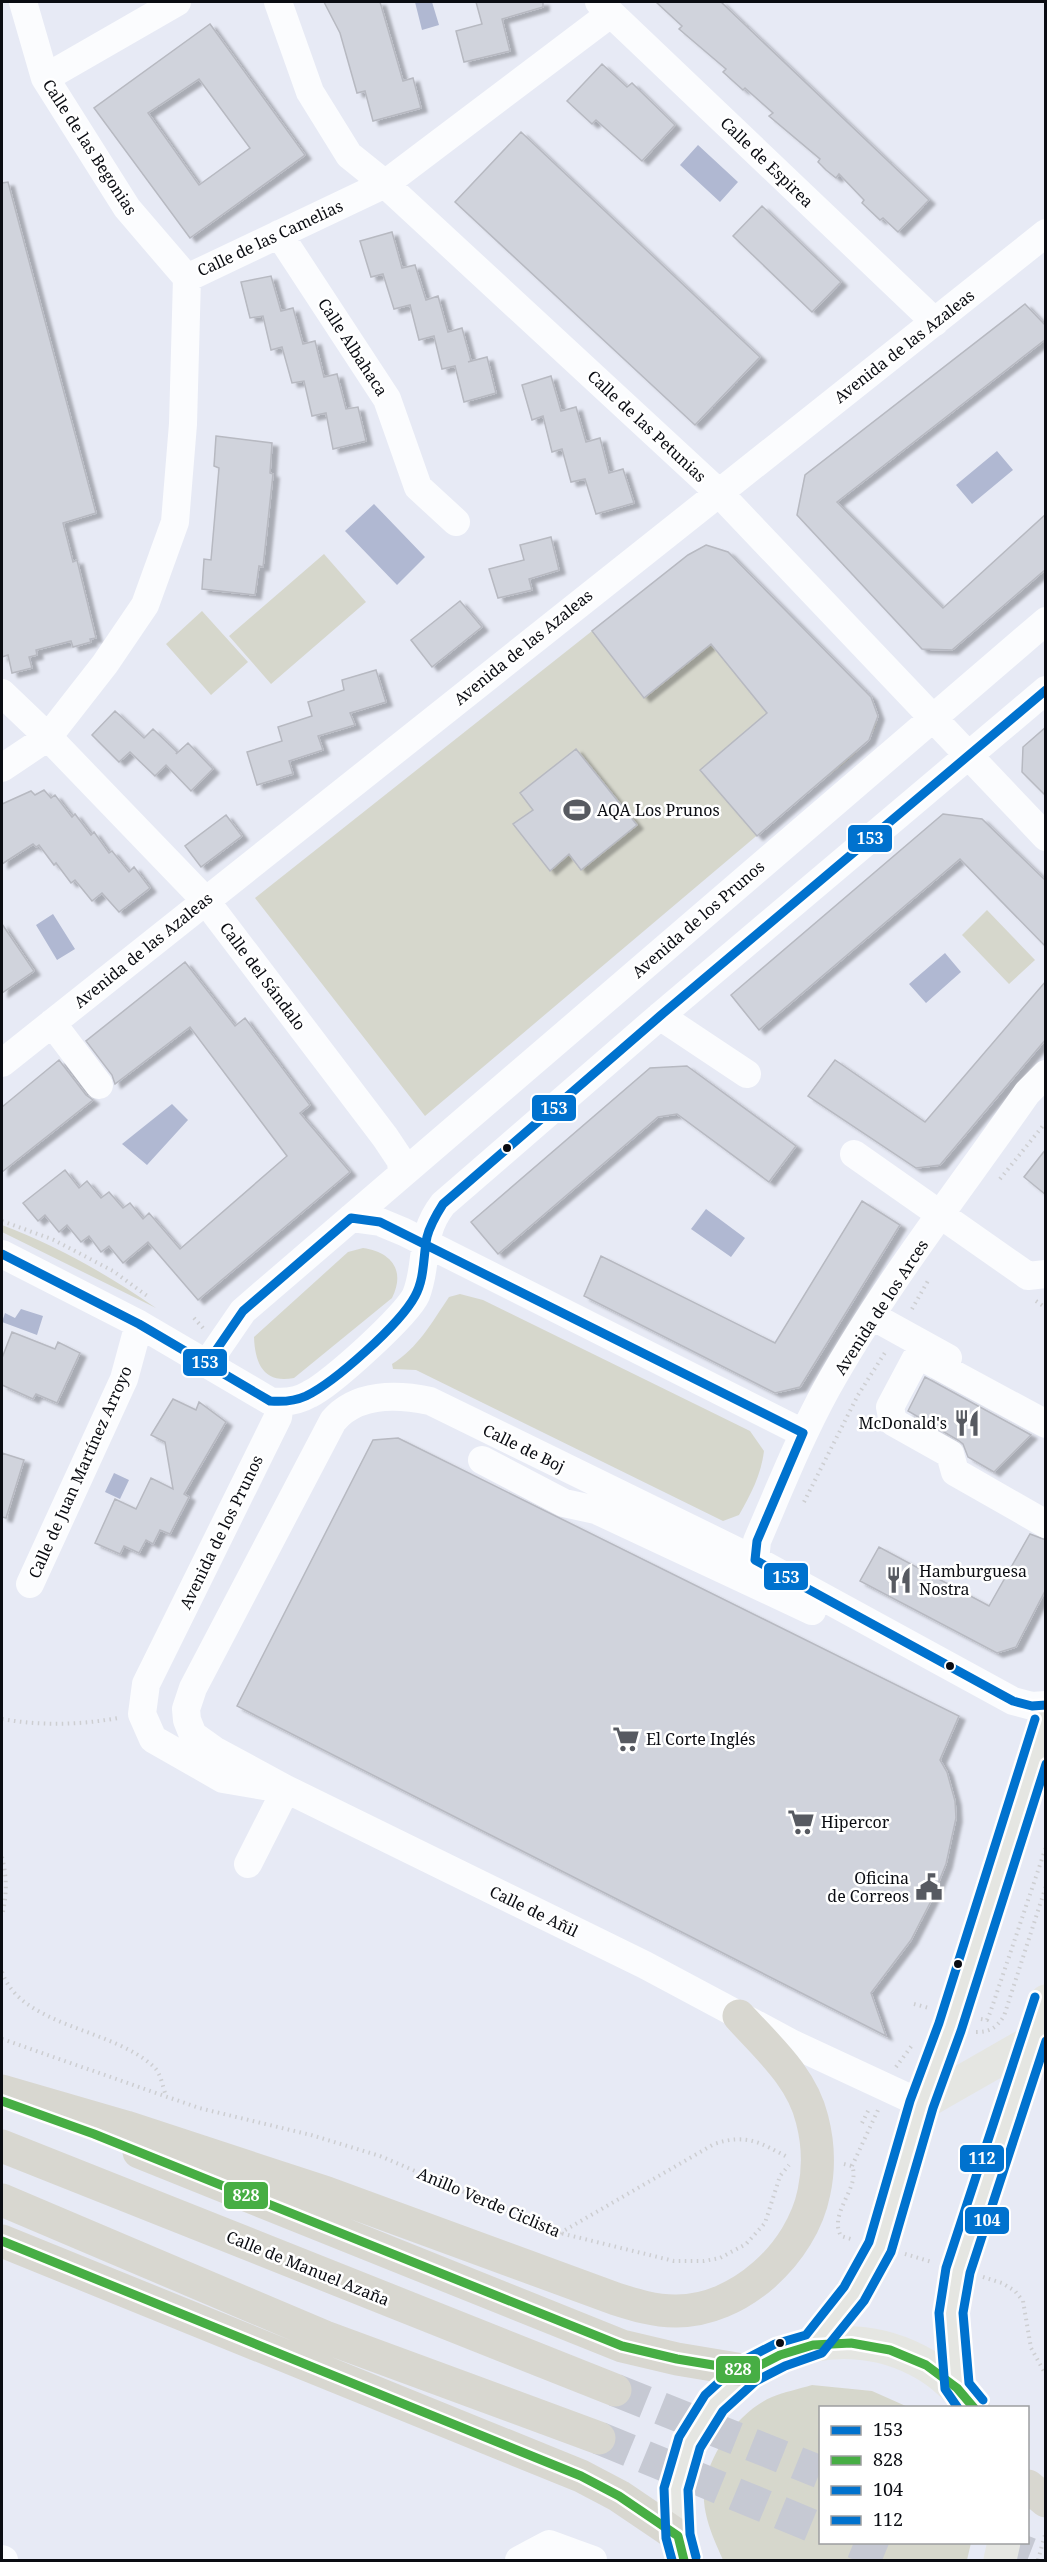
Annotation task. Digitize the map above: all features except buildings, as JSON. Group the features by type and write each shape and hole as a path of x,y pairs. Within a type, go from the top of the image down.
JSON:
{"highway":[{"path":"2,2091 126,2127 327,2193 616,2300 643,2308 676,2311 709,2306 741,2293 766,2273 786,2250 803,2224 814,2192 806,2161 812,2118 798,2082 739,2016"},
{"path":"2,2101 105,2139 622,2346 749,2371"},
{"name":"Calle de Manuel Azaña","path":"2,2146 615,2390"},
{"path":"2,2200 325,2337 599,2438"},
{"path":"2,2241 581,2476 619,2496 677,2552"},
{"path":"1029,2487 1046,2501"}],"main road":[{"path":"813,2345 854,2294 880,2247 922,2104 952,2021 1046,1723"},
{"path":"965,2398 951,2313 958,2270 1046,2001"},
{"path":"922,2104 1032,2041"},
{"path":"677,2552 676,2489 689,2443 714,2403 749,2371 780,2355 813,2345 852,2343 890,2350 926,2365 965,2398"},
{"path":"1000,2560 1004,2544"}],"street":[{"name":"Calle de las Begonias","path":"23,2 45,78 127,208 187,278"},
{"path":"45,78 177,2"},
{"name":"Calle de las Petunias","path":"278,2 310,92 349,155 385,184 718,492 1046,837"},
{"name":"Calle de las Camelias","path":"2,768 48,737 105,664 146,605 175,522 183,424 187,278 385,184 605,8"},
{"name":"Calle de Espirea","path":"605,8 935,322"},
{"name":"Avenida de las Azaleas","path":"2,1063 1046,233"},
{"name":"Calle Albahaca","path":"279,234 387,399 418,487 456,522"},
{"name":"Avenida de los Prunos","path":"208,1362 243,1311 1046,621"},
{"path":"2,1254 148,1314 208,1362 270,1401 298,1399 320,1388 391,1326 410,1306 421,1277 424,1243 435,1214 443,1204 660,1016 1046,690"},
{"name":"Calle del Sándalo","path":"2,693 48,737 205,900 385,1137 401,1161 402,1173"},
{"path":"660,1016 747,1074"},
{"path":"52,1023 99,1085"},
{"name":"Avenida de los Arces","path":"755,1560 757,1541 803,1433 828,1386 872,1316 941,1216 1027,1094 1046,1074"},
{"path":"854,1154 1028,1276 1046,1274"},
{"path":"351,1218 380,1222 803,1433"},
{"name":"Calle de Juan Martínez Arroyo","path":"30,1584 124,1379 148,1314"},
{"path":"872,1316 1046,1410"},
{"path":"1046,1424 924,1358 915,1360 890,1407 893,1422 950,1454 956,1472 1046,1524"},
{"name":"Calle de Boj","path":"193,1688 333,1421 341,1411 357,1403 381,1397 400,1397 430,1401 755,1560 1013,1701 1032,1706 1046,1706"},
{"name":"Avenida de los Prunos","path":"142,1714 146,1684 278,1417 280,1402"},
{"path":"357,1403 395,1405 540,1474"},
{"path":"482,1460 564,1503 596,1510 893,1648 950,1667"},
{"path":"160,1659 157,1682 161,1693 167,1698 175,1698 193,1688"},
{"name":"Calle de Añil","path":"193,1688 186,1709 193,1735 214,1750 286,1790 645,1965 794,2044 922,2104"},
{"path":"142,1714 153,1739 223,1779 286,1790 248,1864"},
{"path":"519,2560 549,2544 593,2560"}],"path":[{"path":"2,1221 54,1240 112,1271 148,1314"},
{"path":"194,1317 200,1326 224,1338"},
{"path":"2,1719 52,1725 94,1722 142,1714"},
{"path":"971,2018 987,2020 1046,1847"},
{"path":"2,1857 7,1876 2,1916"},
{"path":"973,2032 989,2032 1004,2016 1046,1886"},
{"path":"2,1972 14,1994 30,2008 129,2049 156,2068 167,2097"},
{"name":"Anillo Verde Ciclista","path":"2,2039 199,2108 311,2135 380,2156 560,2233 674,2261 704,2261 733,2253 756,2234 769,2214 780,2176 789,2165 806,2161"},
{"path":"862,2123 869,2109"},
{"path":"853,2239 841,2236 837,2230 837,2221 854,2174 852,2166 877,2113"},
{"path":"560,2233 714,2144 729,2139 758,2141 806,2161 852,2166"},
{"path":"897,2252 935,2263"},
{"path":"991,2279 1015,2291 1023,2301 1031,2348 1046,2375"},
{"path":"1038,2560 1046,2531"}],"shaded area":[{"name":"AQA Los Prunos","path":"706,545 871,697 877,715 872,734 845,762 425,1116 255,898 688,555"},
{"path":"324,554 366,602 271,684 229,636"},
{"path":"202,611 248,662 211,695 166,644"},
{"path":"987,910 1035,960 1009,984 962,935"},
{"path":"2,1225 81,1262 156,1308 2,1232"},
{"path":"363,1248 381,1254 393,1264 397,1279 392,1298 294,1378 275,1378 268,1375 256,1356 254,1337 348,1252"},
{"path":"460,1294 483,1300 750,1431 764,1451 755,1484 739,1515 723,1521 416,1370 393,1369 392,1364 417,1342 449,1297"},
{"path":"812,2385 872,2391 906,2406 819,2406 819,2544 971,2544 967,2560 723,2560 709,2526 705,2508 704,2490 707,2476 719,2448 737,2423 748,2412 777,2395"}],"water":[{"path":"415,2 432,2 439,25 422,30"},
{"path":"698,145 738,182 720,202 680,165"},
{"path":"997,451 1013,470 972,504 956,485"},
{"path":"374,504 425,557 397,585 345,531"},
{"path":"53,914 75,949 57,960 36,925"},
{"path":"945,953 961,972 926,1003 909,984"},
{"path":"172,1104 188,1120 147,1165 122,1144"},
{"path":"706,1209 745,1238 731,1257 691,1229"},
{"path":"21,1309 43,1316 37,1335 2,1322 5,1313 15,1318"},
{"path":"114,1473 129,1480 120,1499 105,1492"}],"tunnel":[{"path":"615,2390 819,2472"},
{"path":"599,2438 819,2529"},
{"path":"859,2544 898,2560"},
{"path":"1004,2544 1045,2560"}],"transit line":[{"name":"153","path":"2,1254 139,1324 270,1401 288,1401 306,1396 349,1366 382,1336 407,1308 421,1282 428,1233 443,1204 660,1016 1046,690"},
{"name":"153","path":"208,1362 243,1311 351,1218 380,1222 803,1433 757,1541 755,1560 1013,1701 1032,1706 1046,1705"},
{"name":"112","path":"672,2560 666,2538 664,2488 679,2437 705,2395 742,2361 775,2344 806,2335 844,2287 869,2242 910,2101 939,2023 1035,1719"},
{"name":"104","path":"696,2557 690,2534 688,2490 700,2448 723,2411 756,2381 785,2366 822,2353 864,2301 891,2252 933,2108 961,2031 1046,1764"},
{"name":"112","path":"957,2406 945,2389 939,2313 946,2268 1035,1997"},
{"name":"104","path":"983,2400 969,2383 963,2313 970,2273 1046,2041"},
{"name":"828","path":"2,2101 94,2134 622,2346 677,2359 749,2371 780,2355 813,2345 851,2343 890,2350 926,2365 957,2388 972,2406"},
{"name":"828","path":"2,2241 581,2476 619,2496 678,2536 684,2560"}],"place":[{"name":"AQA Los Prunos","path":"577,810"},
{"name":"McDonald's","path":"967,1423"},
{"name":"Hamburguesa Nostra","path":"899,1580"},
{"name":"El Corte Inglés","path":"626,1739"},
{"name":"Hipercor","path":"801,1822"},
{"name":"Oficina de Correos","path":"929,1887"}]}
